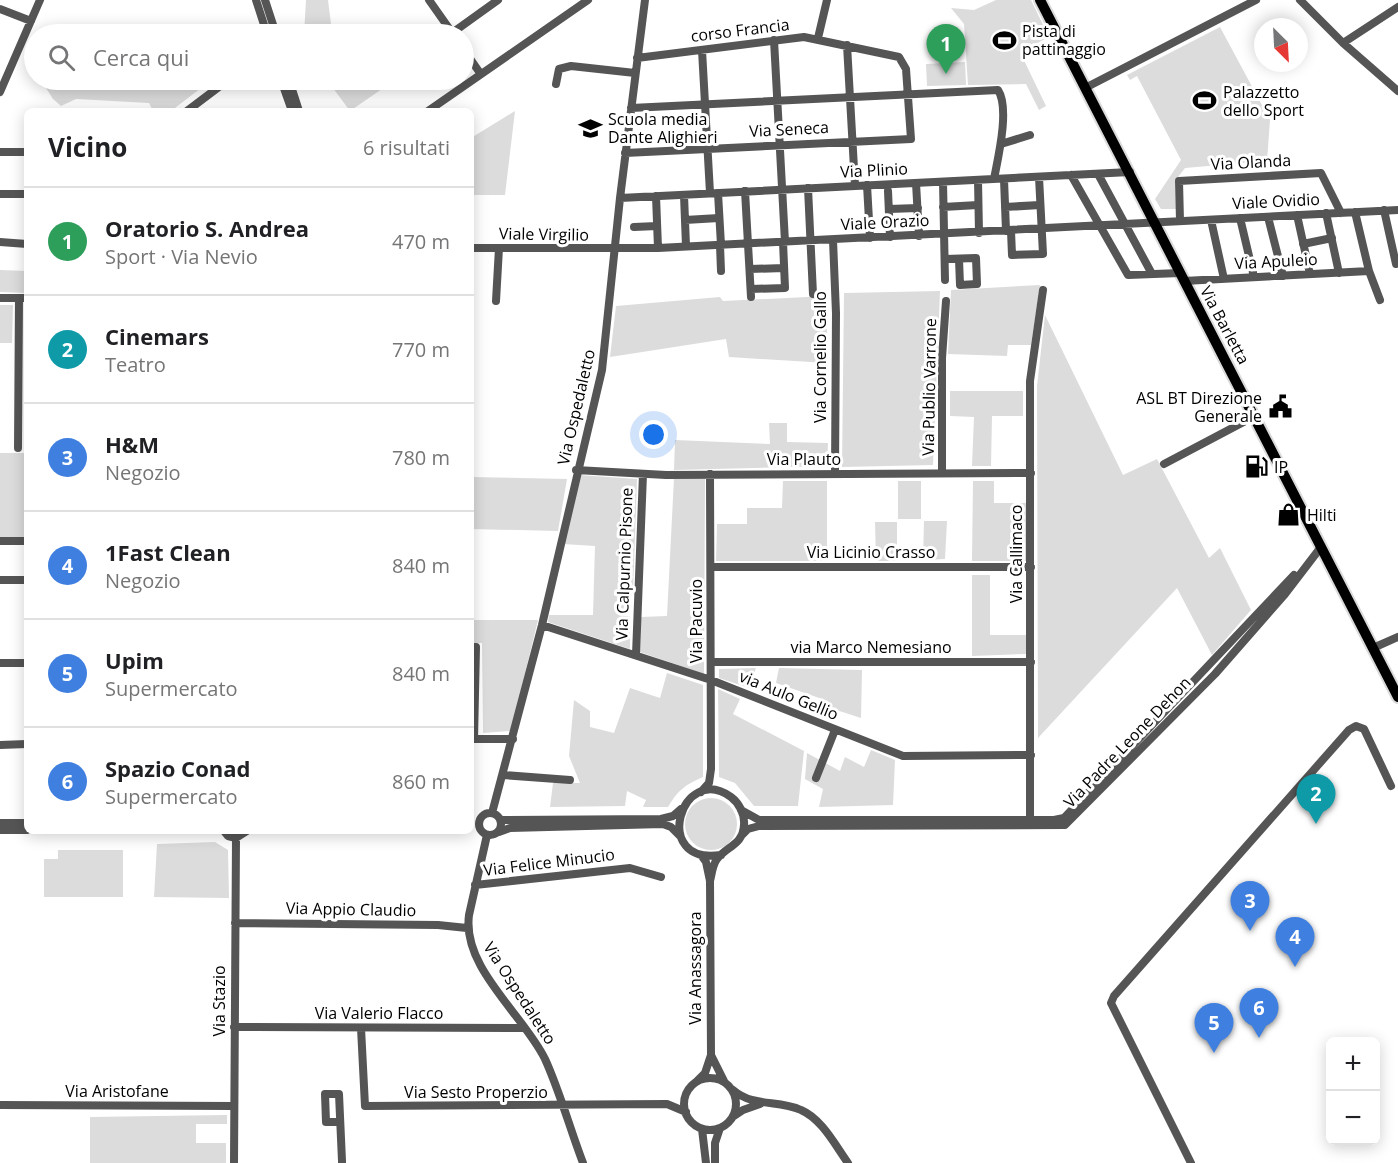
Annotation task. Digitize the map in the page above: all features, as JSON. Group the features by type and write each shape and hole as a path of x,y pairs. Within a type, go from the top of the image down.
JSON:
{"main road":[{"name":"Via Barletta","path":"1041,0 1398,697"}],"street":[{"path":"30,24 40,0"},
{"path":"256,0 264,24"},
{"path":"265,0 273,24"},
{"path":"429,0 446,24"},
{"path":"466,24 498,0"},
{"path":"474,78 588,0"},
{"name":"Via Ospedaletto","path":"492,813 542,625 576,470 602,370 625,153 645,0"},
{"path":"818,38 827,0"},
{"path":"1085,88 1256,0"},
{"path":"1300,0 1343,43 1398,91"},
{"path":"1343,43 1398,7"},
{"path":"0,9 31,21"},
{"path":"0,92 24,37"},
{"name":"corso Francia","path":"637,58 774,40 818,38 899,57 906,69 907,94"},
{"path":"745,191 751,293 785,288 774,40"},
{"path":"847,45 855,186"},
{"path":"702,50 707,148 719,218 722,271"},
{"path":"474,65 480,74"},
{"path":"556,84 559,69 571,66 635,73"},
{"path":"191,108 215,90"},
{"path":"285,90 291,108"},
{"path":"292,90 297,108"},
{"path":"432,108 458,90"},
{"path":"631,108 998,90 1001,95 1001,144 994,179"},
{"name":"Via Seneca","path":"625,153 910,139 907,94"},
{"path":"1001,144 1030,135"},
{"path":"0,152 24,152"},
{"name":"Via Plinio","path":"620,198 1130,172"},
{"name":"Via Olanda","path":"1180,221 1179,181 1321,173 1341,213"},
{"path":"1098,174 1128,225 1152,274"},
{"path":"1071,175 1101,227"},
{"path":"1004,179 1005,207 1012,255 1043,254 1039,177"},
{"path":"978,180 979,233"},
{"path":"943,182 945,280"},
{"path":"916,183 919,236"},
{"path":"867,186 870,238"},
{"path":"808,188 813,294"},
{"path":"888,191 890,237"},
{"path":"0,194 24,194"},
{"path":"684,195 686,246"},
{"path":"656,196 658,248"},
{"path":"944,207 978,205"},
{"path":"1005,207 1040,205"},
{"path":"889,209 918,208"},
{"path":"1384,210 1396,264"},
{"name":"Viale Ovidio","path":"1155,222 1398,210"},
{"path":"1355,212 1369,271 1380,300"},
{"path":"1326,213 1339,273"},
{"path":"1297,215 1310,274"},
{"path":"1268,217 1283,276"},
{"path":"685,220 719,218"},
{"path":"1240,218 1254,277"},
{"path":"1211,220 1224,279"},
{"name":"Viale Orazio","path":"616,249 944,235 1155,222"},
{"path":"634,227 657,226"},
{"name":"Via Apuleio","path":"1101,227 1128,275 1152,274 1224,279 1369,271"},
{"path":"1303,244 1332,238"},
{"name":"Via Cornelio Gallo","path":"833,240 836,313 835,474"},
{"path":"0,242 24,244"},
{"name":"Viale Virgilio","path":"474,248 616,249"},
{"path":"496,301 499,248"},
{"path":"945,259 959,259"},
{"path":"750,269 784,268"},
{"name":"Via Callimaco","path":"1030,819 1030,381 1043,290"},
{"path":"0,298 23,298 18,448"},
{"name":"Via Publio Varrone","path":"942,473 942,357 946,301"},
{"path":"1164,464 1255,416"},
{"name":"Via Plauto","path":"576,470 643,474 1031,473"},
{"name":"Via Calpurnio Pisone","path":"636,655 643,474"},
{"name":"Via Pacuvio","path":"701,792 709,783 711,769 710,474"},
{"path":"0,541 24,541"},
{"name":"Via Padre Leone Dehon","path":"741,810 759,820 1060,820 1069,815 1211,666 1279,588 1321,547"},
{"name":"Via Licinio Crasso","path":"711,567 1031,567"},
{"name":"Via Padre Leone Dehon","path":"742,835 748,829 759,826 1065,825 1215,674 1285,594 1303,567"},
{"path":"0,580 24,580"},
{"name":"via Aulo Gellio","path":"542,625 711,680 903,756 1031,755"},
{"path":"1373,648 1398,637"},
{"path":"474,647 476,647 474,708"},
{"name":"via Marco Nemesiano","path":"711,662 1031,662"},
{"path":"0,663 24,663"},
{"path":"1191,1163 1111,1003 1114,996 1349,730 1356,726 1364,729 1391,786"},
{"path":"816,778 835,730"},
{"path":"474,739 513,739"},
{"path":"0,744 24,744"},
{"path":"474,831 484,833 500,832 510,828 663,824 671,826 684,843 701,855 721,855 738,844 742,835 744,818 741,810 729,795 715,786 711,769"},
{"path":"502,775 570,780"},
{"path":"484,833 475,822 484,814 492,813 501,820 661,819 673,816 693,796 701,792 720,791 729,795"},
{"path":"681,809 678,826 684,843"},
{"path":"500,832 501,820"},
{"path":"0,823 24,823"},
{"path":"0,830 24,830"},
{"name":"Via Ospedaletto","path":"484,833 467,928 478,960 544,1057 583,1163"},
{"path":"227,834 236,838 244,834"},
{"name":"Via Stazio","path":"234,1163 236,838"},
{"name":"Via Anassagora","path":"695,1083 705,1073 711,1055 710,881 706,862 701,855"},
{"name":"Via Anassagora","path":"710,881 713,866 721,855"},
{"name":"Via Felice Minucio","path":"475,885 630,868 661,877"},
{"name":"Via Appio Claudio","path":"235,922 467,928"},
{"name":"Via Valerio Flacco","path":"234,1027 523,1028"},
{"name":"Via Sesto Properzio","path":"362,1028 365,1106 563,1107 667,1104 686,1097"},
{"name":"Via Anassagora","path":"711,1055 728,1086"},
{"path":"764,1104 743,1110 720,1128 702,1129 695,1125 686,1112 686,1097 695,1083 710,1078 728,1086 743,1098 764,1104 790,1106 804,1111 820,1126 848,1163"},
{"path":"728,1086 736,1104 732,1119"},
{"name":"Via Sesto Properzio","path":"667,1104 686,1112"},
{"name":"Via Aristofane","path":"0,1106 234,1106"},
{"path":"340,1122 342,1163"},
{"path":"715,1163 715,1143 720,1128"},
{"path":"702,1129 706,1163"}],"shaded area":[{"path":"306,0 328,0 331,24 305,24"},
{"path":"996,0 1031,0 1049,37 1020,52 1046,106 1039,110 1026,84 968,85 964,24 951,8 974,10"},
{"name":"Palazzetto dello Sport","path":"1220,27 1270,120 1267,161 1185,168 1175,181 1176,209 1161,209 1155,199 1181,160 1137,76 1130,80 1127,75"},
{"path":"965,62 966,85 927,86 926,64"},
{"path":"47,90 198,90 175,108 152,108 149,103 76,99 61,106"},
{"path":"334,90 380,90 354,108 348,108"},
{"path":"515,111 505,195 474,195 474,136"},
{"path":"0,270 24,271 24,293 0,292"},
{"path":"1040,285 1031,345 1008,345 1007,356 948,354 951,290"},
{"path":"940,291 933,465 842,467 844,293"},
{"path":"827,296 827,363 729,357 726,339 610,357 616,306 720,297 723,301"},
{"path":"0,305 13,305 12,343 0,343"},
{"path":"1045,315 1123,475 1157,459 1209,558 1220,548 1251,610 1212,655 1177,588 1038,738 1037,386"},
{"path":"950,391 1023,391 1023,416 992,416 991,466 972,466 974,417 950,416"},
{"path":"769,423 787,423 787,442 828,443 827,466 674,470 675,440 770,444"},
{"path":"0,453 24,453 24,538 0,538"},
{"path":"579,475 637,479 633,593 625,594 623,615 630,617 630,649 548,622 549,615 593,615 595,546 563,544"},
{"path":"474,477 567,479 558,531 474,529"},
{"path":"674,478 705,478 704,674 640,652 641,617 667,616"},
{"path":"783,481 827,481 827,561 716,561 717,524 747,524 747,508 782,508"},
{"path":"898,481 921,481 921,519 898,519"},
{"path":"973,481 994,481 994,503 1026,503 1026,561 972,561"},
{"path":"924,521 947,521 945,559 923,560"},
{"path":"875,522 897,522 897,561 876,561"},
{"path":"972,575 990,575 990,635 1026,635 1026,654 972,656"},
{"path":"474,620 538,620 511,731 483,733 482,643 474,643"},
{"path":"756,668 749,688 719,678 719,669"},
{"path":"779,668 862,670 861,718 824,706 825,700 776,683"},
{"path":"667,673 703,685 703,777 683,789 668,807 643,807 646,800 627,791 625,806 550,807 553,783 580,783 569,756 574,700 590,711 590,727 614,733 630,688 660,698"},
{"path":"718,689 740,699 733,714 804,751 798,806 754,806 735,783 719,777"},
{"path":"871,750 895,760 893,805 819,807 823,789 805,779 807,753 840,771 845,757 864,767"},
{"path":"706,798 716,798 730,805 737,824 730,843 716,850 706,850 696,846 689,839 685,829 685,819 689,809 696,802"},
{"path":"215,842 228,850 229,898 154,897 157,844"},
{"path":"58,850 123,850 123,897 44,897 44,859 58,859"},
{"path":"227,1115 227,1124 196,1124 196,1143 226,1143 226,1163 90,1163 90,1117"}],"place":[{"name":"Pista di pattinaggio","path":"1004,40"},
{"name":"Oratorio S. Andrea","path":"946,74"},
{"name":"Palazzetto dello Sport","path":"1205,101"},
{"name":"Scuola media Dante Alighieri","path":"590,128"},
{"name":"ASL BT Direzione Generale","path":"1280,407"},
{"name":"IP","path":"1256,467"},
{"name":"Hilti","path":"1289,515"},
{"name":"Cinemars","path":"1316,824"},
{"name":"H&M","path":"1250,931"},
{"name":"1Fast Clean","path":"1295,967"},
{"name":"Spazio Conad","path":"1259,1038"},
{"name":"Upim","path":"1214,1053"}]}
